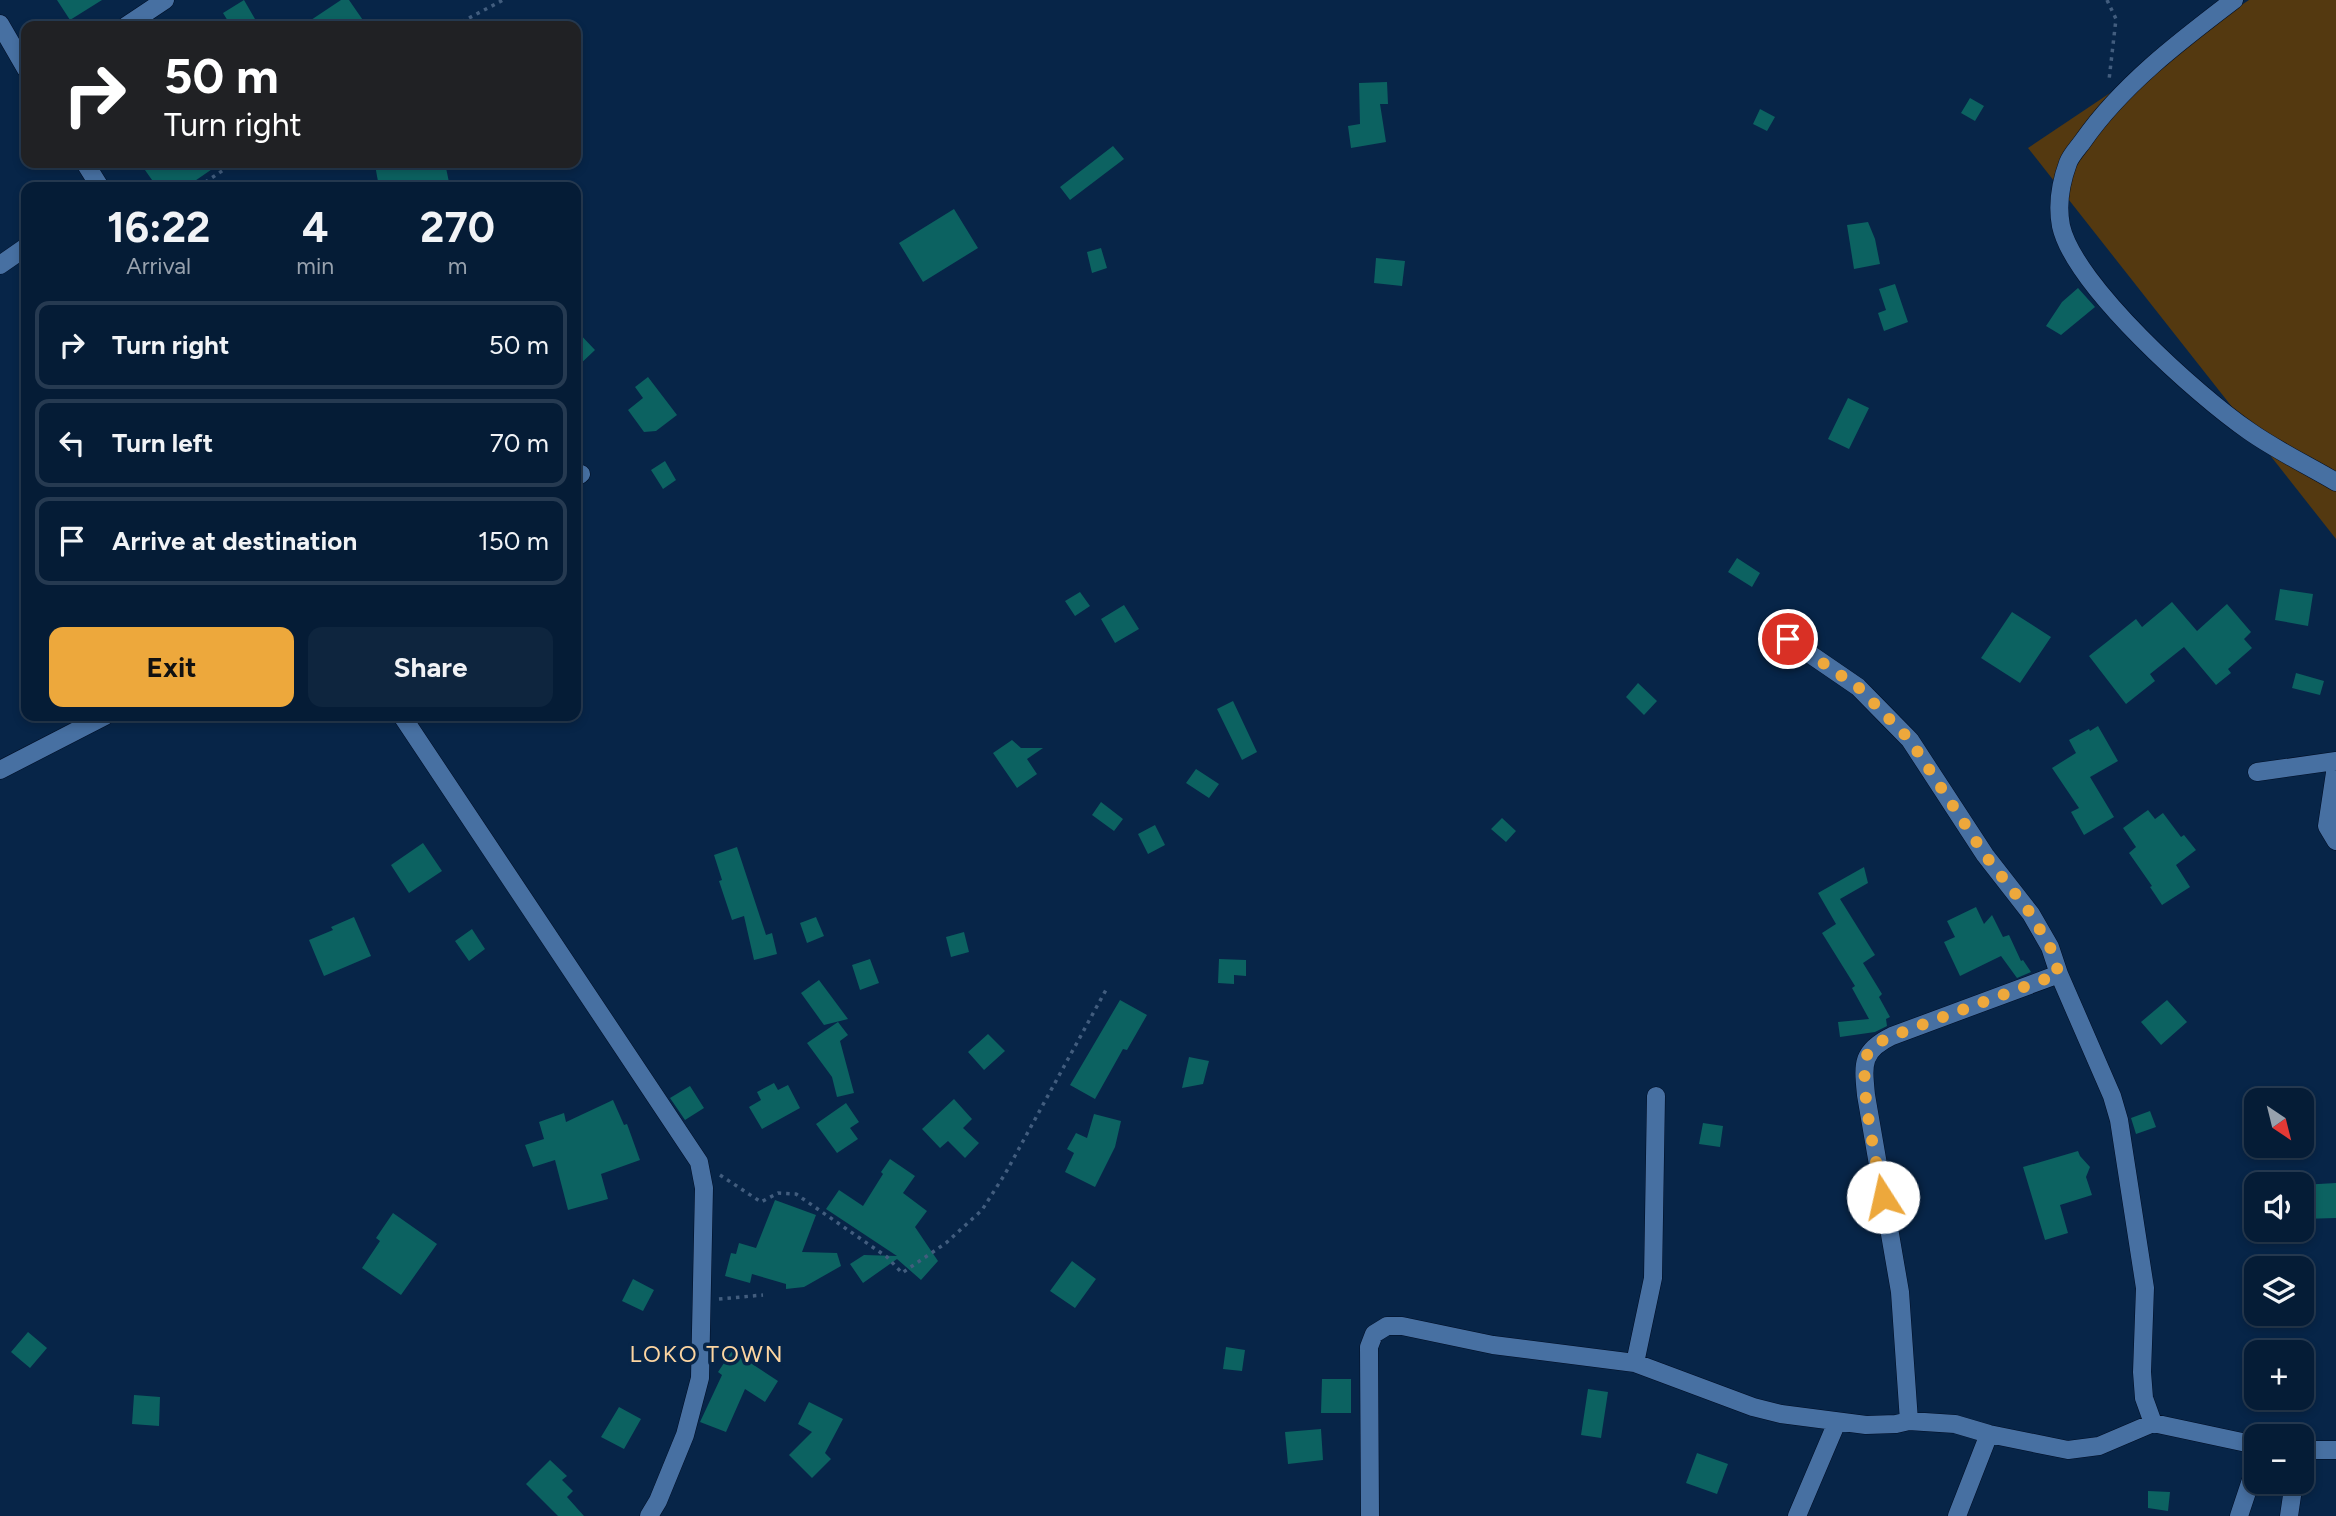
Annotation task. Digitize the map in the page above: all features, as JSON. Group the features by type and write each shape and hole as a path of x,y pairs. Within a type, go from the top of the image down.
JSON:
{"street":[{"path":"133,21 164,0"},
{"path":"2234,0 2140,78 2105,113 2069,160 2059,202 2061,224 2076,259 2095,286 2184,379 2249,431 2336,482"},
{"path":"0,24 21,57"},
{"path":"0,265 21,250"},
{"path":"1788,639 1858,687 1910,740 1985,855 2031,914 2050,947 2119,1120 2145,1288 2141,1372 2144,1398 2153,1423"},
{"path":"0,770 95,721"},
{"path":"405,721 699,1162 704,1188 700,1378 685,1436 649,1516"},
{"path":"2257,772 2336,764 2327,825 2336,841"},
{"path":"1909,1421 1900,1292 1866,1095 1864,1074 1868,1052 1876,1044 1892,1036 2059,974"},
{"path":"1635,1363 1653,1278 1656,1096"},
{"path":"1370,1516 1369,1347 1374,1334 1387,1326 1422,1330 1493,1345 1635,1363 1753,1407 1837,1422 1866,1425 1909,1421 1955,1424 1989,1434 2068,1450 2099,1446 2153,1423 2244,1442"},
{"path":"1797,1516 1837,1422"},
{"path":"1957,1516 1989,1434"},
{"path":"2314,1450 2336,1450"},
{"path":"2239,1516 2246,1494"},
{"path":"2289,1516 2292,1494"}],"path":[{"path":"463,21 503,0"},
{"path":"2105,113 2116,19 2107,0"},
{"path":"206,182 226,168"},
{"path":"699,1162 761,1202 778,1193 796,1195 887,1257 902,1273 946,1243 982,1210 1005,1174 1107,988"},
{"path":"703,1300 763,1295"}],"shaded area":[{"path":"2249,0 2336,0 2336,539 2028,148"}],"building":[{"path":"57,0 102,0 70,20"},
{"path":"244,0 256,21 228,21 223,13"},
{"path":"341,0 349,0 364,21 310,21"},
{"path":"1387,82 1388,104 1380,104 1386,142 1351,148 1348,126 1360,124 1359,83"},
{"path":"1970,98 1984,106 1975,121 1961,113"},
{"path":"1760,109 1775,117 1767,131 1753,124"},
{"path":"1113,146 1124,159 1070,200 1060,187"},
{"path":"144,168 214,168 193,182 153,182"},
{"path":"376,168 446,168 449,182 378,182"},
{"path":"954,209 978,248 923,282 899,243"},
{"path":"1868,222 1880,264 1854,269 1847,225"},
{"path":"1101,248 1107,268 1092,273 1087,252"},
{"path":"1376,258 1405,261 1402,286 1374,283"},
{"path":"1895,284 1908,322 1884,331 1878,313 1886,310 1879,289"},
{"path":"2078,288 2095,307 2061,335 2046,326 2062,302"},
{"path":"581,335 595,350 581,363"},
{"path":"648,377 677,415 656,431 644,432 628,410 643,398 635,387"},
{"path":"1848,398 1869,408 1849,449 1828,439"},
{"path":"665,461 676,480 663,489 651,470"},
{"path":"1737,558 1760,573 1752,587 1728,572"},
{"path":"2280,589 2313,594 2308,626 2275,620"},
{"path":"1080,592 1090,606 1075,616 1065,601"},
{"path":"2172,602 2197,631 2227,604 2251,632 2244,639 2252,648 2228,669 2231,673 2216,685 2184,647 2150,674 2155,681 2126,704 2089,656 2136,619 2142,627"},
{"path":"1124,605 1139,629 1115,643 1101,619"},
{"path":"2012,612 2051,637 2020,683 1981,658"},
{"path":"2296,673 2324,681 2320,695 2292,688"},
{"path":"1638,683 1657,701 1644,715 1626,697"},
{"path":"1233,701 1257,752 1242,760 1217,709"},
{"path":"2098,726 2118,761 2090,777 2114,817 2084,835 2071,812 2079,808 2052,768 2076,753 2069,740"},
{"path":"1012,740 1021,748 1043,748 1027,759 1037,774 1017,788 993,753"},
{"path":"1196,769 1219,784 1209,798 1186,783"},
{"path":"1101,802 1123,819 1114,831 1092,815"},
{"path":"2148,810 2155,819 2163,813 2181,837 2184,835 2196,850 2176,865 2190,887 2162,905 2129,853 2136,847 2123,828"},
{"path":"1502,818 1516,831 1506,842 1491,829"},
{"path":"1155,825 1165,845 1148,854 1138,834"},
{"path":"423,843 442,871 409,893 391,865"},
{"path":"737,847 766,935 772,933 777,954 754,960 744,916 732,920 719,881 722,880 714,855"},
{"path":"1864,867 1868,883 1840,899 1875,955 1863,963 1882,994 1879,997 1890,1017 1886,1019 1887,1026 1875,1032 1840,1037 1838,1022 1869,1019 1852,988 1855,986 1822,933 1836,924 1818,893"},
{"path":"1976,907 1984,924 1992,915 2003,937 2009,935 2021,961 2023,960 2031,972 2017,978 2001,956 1960,976 1944,942 1955,937 1947,921"},
{"path":"354,917 371,956 324,976 309,940"},
{"path":"816,917 824,936 807,943 800,923"},
{"path":"472,929 485,949 469,961 455,941"},
{"path":"964,932 969,952 951,957 946,937"},
{"path":"870,959 879,983 860,990 852,965"},
{"path":"1219,959 1246,960 1246,976 1234,975 1234,984 1218,983"},
{"path":"819,980 848,1019 824,1025 801,993"},
{"path":"1120,1000 1147,1015 1127,1050 1123,1049 1095,1099 1070,1085"},
{"path":"2167,1000 2187,1022 2161,1045 2141,1022"},
{"path":"838,1022 848,1035 840,1041 854,1093 837,1097 832,1077 807,1043"},
{"path":"988,1034 1005,1051 984,1070 968,1052"},
{"path":"1189,1057 1209,1061 1203,1084 1182,1088"},
{"path":"774,1083 778,1090 788,1085 800,1108 762,1129 749,1107 761,1100 757,1092"},
{"path":"690,1086 704,1108 685,1120 670,1098"},
{"path":"954,1099 972,1119 963,1128 979,1143 965,1158 948,1141 940,1148 922,1129"},
{"path":"613,1100 624,1125 627,1124 640,1160 601,1174 608,1199 568,1210 555,1160 533,1167 525,1145 544,1139 539,1122 564,1113 566,1122"},
{"path":"846,1103 859,1122 850,1128 858,1139 837,1153 816,1124"},
{"path":"2150,1111 2156,1127 2136,1134 2131,1118"},
{"path":"1094,1114 1121,1121 1115,1147 1095,1187 1065,1172 1074,1153 1067,1149 1076,1133 1087,1138"},
{"path":"1703,1123 1723,1126 1720,1147 1699,1144"},
{"path":"2078,1151 2090,1167 2086,1177 2092,1195 2060,1205 2068,1233 2045,1240 2023,1167"},
{"path":"890,1159 915,1176 903,1193 927,1211 915,1227 938,1261 921,1280 897,1259 863,1283 850,1264 864,1255 897,1256 826,1209 839,1190 863,1206"},
{"path":"2336,1183 2336,1218 2314,1219 2314,1184"},
{"path":"775,1200 816,1215 802,1252 837,1253 841,1266 804,1287 786,1289 786,1284 752,1274 750,1283 725,1276 731,1253 736,1254 739,1243 756,1248"},
{"path":"393,1213 437,1244 401,1295 362,1268 380,1241 376,1238"},
{"path":"1072,1261 1096,1279 1075,1308 1050,1291"},
{"path":"633,1279 654,1290 643,1311 622,1301"},
{"path":"28,1332 47,1348 30,1368 11,1352"},
{"path":"1226,1347 1245,1350 1242,1371 1223,1369"},
{"path":"732,1351 778,1381 765,1402 745,1389 726,1432 700,1422 722,1375 718,1372"},
{"path":"1322,1379 1351,1379 1351,1413 1321,1413"},
{"path":"1588,1389 1608,1392 1601,1438 1581,1435"},
{"path":"134,1395 160,1397 159,1426 132,1424"},
{"path":"809,1402 843,1419 825,1453 831,1459 812,1478 789,1455 812,1432 798,1424"},
{"path":"619,1407 641,1419 624,1449 601,1437"},
{"path":"1321,1429 1323,1460 1288,1464 1285,1432"},
{"path":"1697,1453 1728,1464 1717,1494 1686,1483"},
{"path":"550,1460 567,1476 562,1480 573,1491 567,1497 584,1516 558,1516 526,1484"},
{"path":"2148,1491 2170,1492 2168,1511 2148,1508"}],"district":[{"name":"LOKO TOWN","path":"707,1354"}],"route":[{"path":"1788,639 1858,687 1910,740 1985,855 2031,914 2050,947 2059,974 1892,1036 1876,1044 1868,1052 1864,1074 1866,1095 1883,1197"}]}
